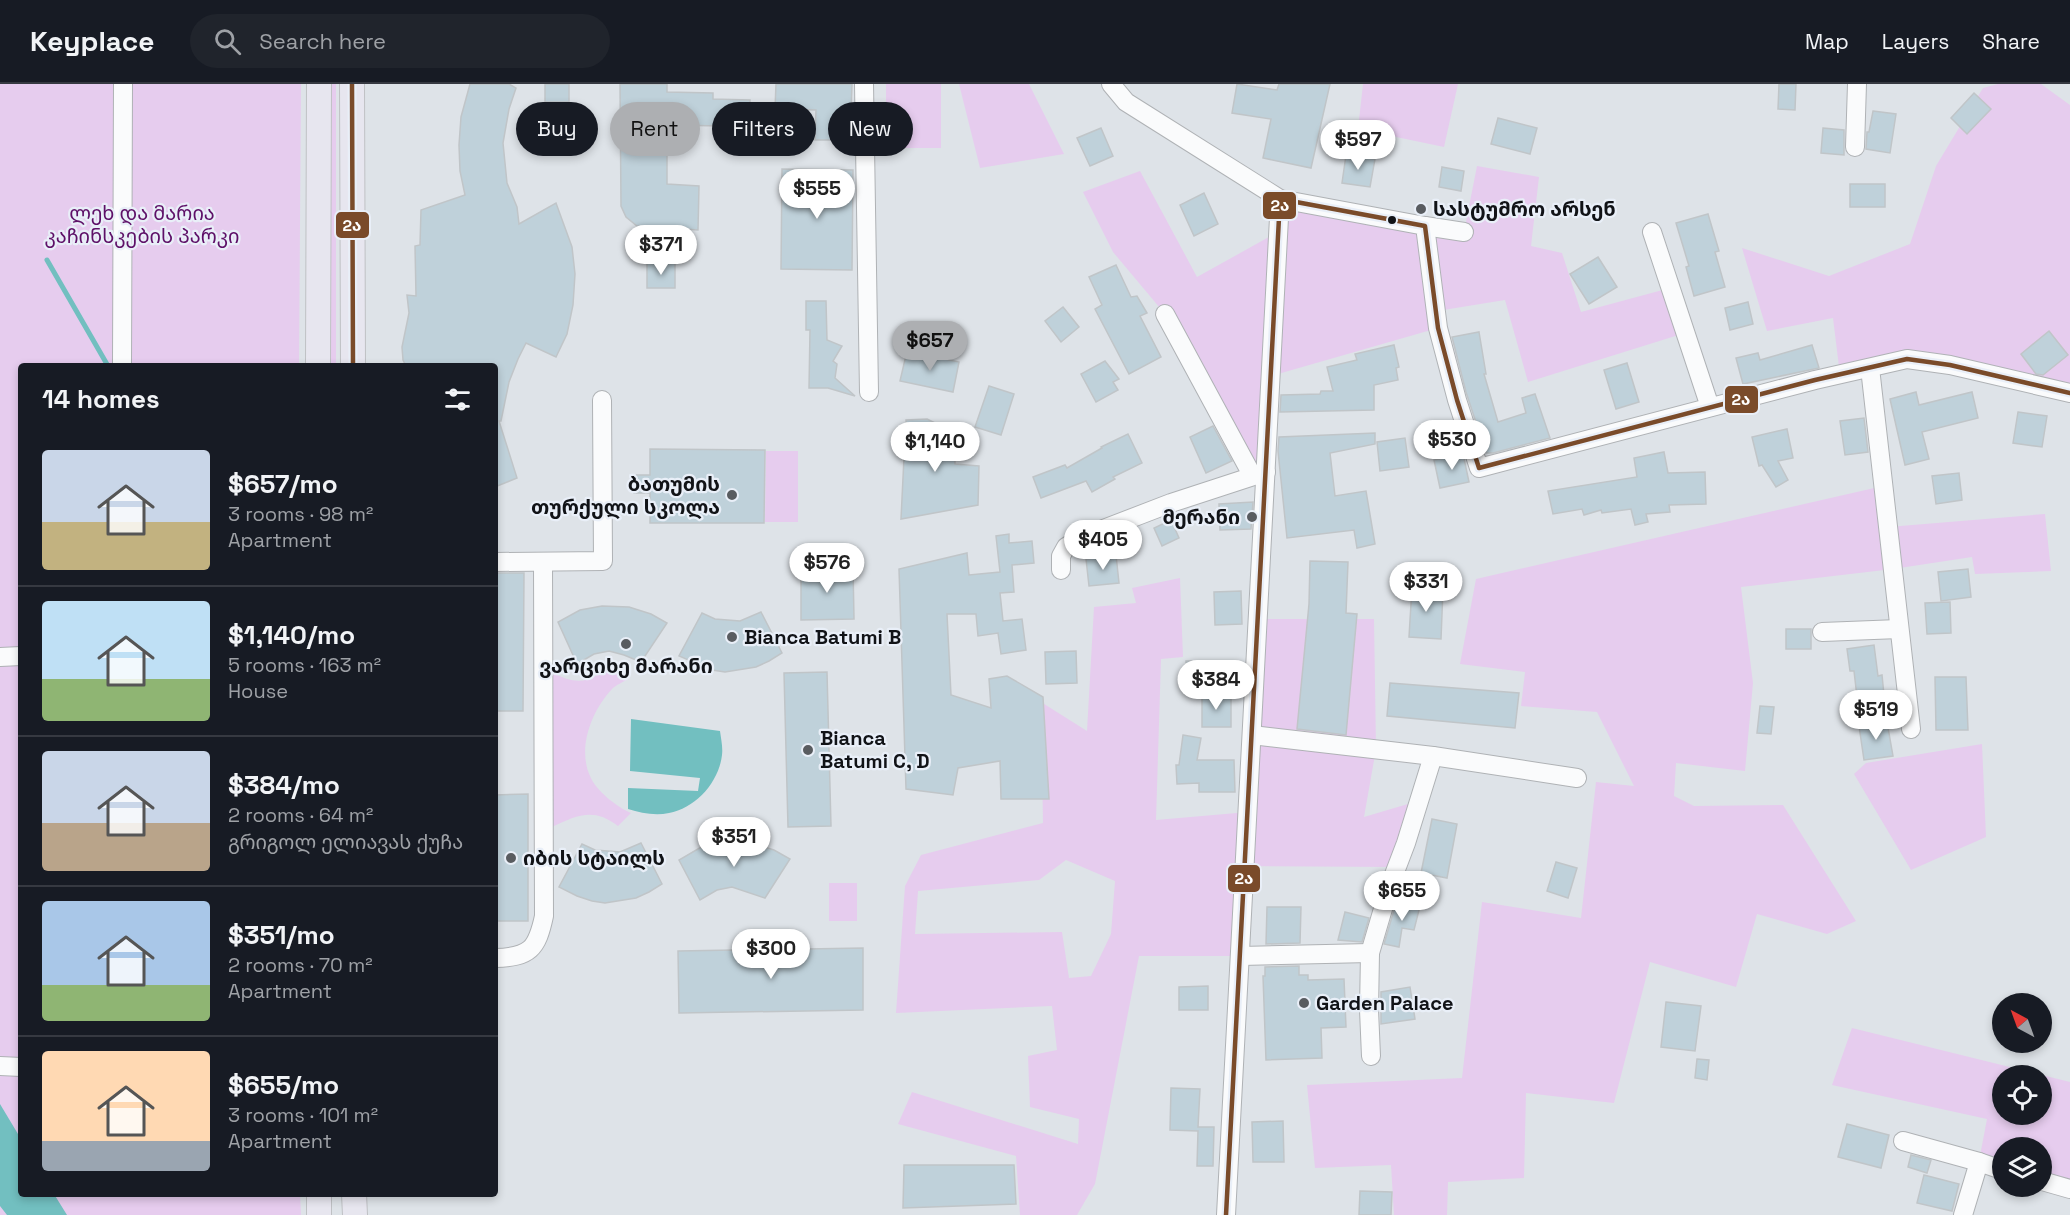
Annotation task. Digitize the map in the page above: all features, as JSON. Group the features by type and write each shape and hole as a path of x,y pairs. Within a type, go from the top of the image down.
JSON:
{"main road":[{"path":"318,363 319,84"},
{"path":"352,84 353,363"},
{"path":"318,1197 319,1215"},
{"path":"354,1197 355,1215"}],"street":[{"path":"122,363 123,84"},
{"path":"864,84 869,392"},
{"path":"1111,84 1126,102 1280,198 1464,232"},
{"path":"1856,147 1857,84"},
{"path":"1226,1215 1252,735 1259,474 1280,198"},
{"path":"1425,226 1438,328 1457,400 1479,468 1907,359 1950,365 2070,393"},
{"path":"1652,232 1710,408"},
{"path":"1165,314 1259,474"},
{"path":"1870,368 1911,729"},
{"path":"498,562 603,561 602,400"},
{"path":"1061,570 1061,556 1066,547 1080,538 1171,503 1259,474"},
{"path":"498,958 514,958 528,951 539,939 544,916 543,562"},
{"path":"1822,632 1899,629"},
{"path":"0,657 18,656"},
{"path":"1252,735 1434,756 1577,777"},
{"path":"1371,1056 1370,953 1390,885 1434,756"},
{"path":"1241,956 1370,953"},
{"path":"0,1066 18,1066"},
{"path":"1904,1141 1992,1167"},
{"path":"1963,1215 1978,1162"},
{"path":"2052,1184 2070,1190"}],"green space":[{"name":"ლეხ და მარია კაჩინსკების პარკი","path":"0,84 301,84 299,363 18,363 18,1197 300,1197 301,1215 0,1215"},
{"path":"330,84 336,84 336,363 330,363"},
{"path":"886,84 941,84 941,148 913,148 913,102 886,102"},
{"path":"959,84 1029,84 1064,154 980,168"},
{"path":"1363,84 1458,84 1444,147 1358,129"},
{"path":"1998,84 2041,84 2070,105 2070,393 1907,359 1840,375 1833,318 1767,331 1742,248 1829,276 1910,244 1936,166 1983,88"},
{"path":"1477,166 1539,177 1531,246 1562,253 1581,312 1670,288 1685,333 1528,382 1505,300 1437,311 1438,328 1271,376 1266,472 1252,475 1165,314 1113,252 1083,192 1140,171 1197,277 1278,232 1280,199 1464,232"},
{"path":"766,451 798,451 798,522 765,522"},
{"path":"1883,486 1888,527 2045,514 2051,571 1975,574 1972,557 1741,587 1753,683 1745,771 1676,763 1674,796 1694,806 1783,805 1856,921 1827,934 1757,914 1736,987 1650,962 1614,1103 1526,1093 1524,1178 1448,1182 1447,1215 1394,1215 1391,1165 1315,1168 1307,1085 1462,1078 1482,902 1581,918 1596,782 1634,786 1597,712 1521,706 1525,672 1460,664 1476,579"},
{"path":"1180,578 1183,657 1161,659 1156,820 1248,812 1258,619 1374,619 1376,749 1364,817 1418,801 1397,867 1245,866 1241,956 1139,956 1095,1184 1077,1215 1020,1215 1016,1156 898,1124 912,1092 1078,1144 1079,1119 1030,1107 1028,1056 1057,1050 1052,1006 896,1013 905,886 921,855 1043,823 1041,702 1087,731 1094,607 1136,603 1132,588","holes":["1066,860 1115,881 1111,934 1091,976 1069,978 1062,932 915,934 918,891 1039,880"]},
{"path":"620,661 628,679 612,689 598,708 589,730 585,754 586,765 593,782 613,803 631,813 618,826 601,816 585,815 552,827 549,671 570,680 586,680"},
{"path":"1982,744 1986,837 1911,870 1854,774 1866,763"},
{"path":"829,883 857,883 857,921 829,921"},
{"path":"1852,1028 2001,1065 1992,1065 1992,1125 2052,1125 2052,1078 2070,1082 2070,1189 2052,1184 2052,1137 1992,1137 1992,1166 1979,1161 1987,1119 1832,1085"}],"water":[{"path":"631,719 720,731 722,755 720,765 711,784 697,800 679,810 664,814 648,814 628,809 628,788 698,791 700,778 630,771"},
{"path":"0,1104 18,1134 18,1197 56,1197 67,1215 7,1215 0,1206"}],"building":[{"path":"470,84 509,84 516,88 509,109 503,143 507,183 517,207 519,224 556,203 572,247 575,274 573,305 567,334 556,357 526,343 509,382 501,421 499,421 517,478 498,486 498,363 404,363 403,360 402,347 409,313 407,295 416,296 415,246 420,245 421,210 465,195 460,171 461,117"},
{"path":"545,84 569,84 569,102 545,102"},
{"path":"620,84 667,84 667,92 713,93 713,99 750,100 750,102 712,102 712,126 700,126 700,102 620,102"},
{"path":"776,84 852,84 851,102 828,102 828,140 816,140 816,102 775,102"},
{"path":"1237,84 1277,90 1279,84 1330,84 1311,168 1263,158 1271,119 1232,113"},
{"path":"1779,84 1796,84 1795,110 1778,109"},
{"path":"1974,93 1991,109 1967,134 1951,118"},
{"path":"1873,111 1896,114 1890,153 1866,149 1867,132 1869,132"},
{"path":"1498,118 1537,128 1530,154 1491,144"},
{"path":"1101,128 1113,156 1090,166 1077,138"},
{"path":"1823,128 1844,130 1844,155 1821,153"},
{"path":"1346,155 1375,159 1370,187 1342,183"},
{"path":"621,156 667,156 667,184 699,186 698,230 637,226 626,217 621,206"},
{"path":"1442,167 1464,171 1461,191 1439,187"},
{"path":"782,169 853,170 852,270 781,269"},
{"path":"1850,184 1885,184 1885,207 1850,207"},
{"path":"1204,193 1218,224 1194,236 1180,205"},
{"path":"1708,214 1719,251 1715,252 1725,287 1694,296 1686,267 1689,266 1676,223"},
{"path":"1598,257 1617,287 1589,304 1570,274"},
{"path":"647,263 675,263 675,288 647,288"},
{"path":"1116,265 1131,297 1137,296 1147,313 1140,316 1161,357 1129,374 1095,309 1102,305 1089,277"},
{"path":"806,301 826,301 827,340 842,346 833,361 837,364 835,378 855,396 828,388 809,388 810,330 806,330"},
{"path":"1748,302 1753,324 1730,330 1725,308"},
{"path":"1063,307 1079,327 1061,342 1045,321"},
{"path":"2049,331 2068,355 2043,375 2036,374 2021,354"},
{"path":"1479,332 1486,374 1484,374 1498,422 1526,413 1522,398 1535,394 1550,438 1486,453 1466,392 1452,337"},
{"path":"1394,345 1399,367 1396,368 1398,380 1374,385 1374,410 1280,412 1281,395 1320,394 1321,391 1333,391 1327,367 1357,360 1355,354"},
{"path":"1812,345 1819,368 1743,384 1736,358 1758,353 1760,360"},
{"path":"907,351 959,362 953,392 900,381"},
{"path":"1105,361 1119,379 1113,382 1118,390 1096,402 1081,374"},
{"path":"1627,363 1639,402 1616,409 1604,370"},
{"path":"989,386 1014,394 1001,435 975,427"},
{"path":"1916,392 1919,405 1972,392 1978,418 1922,432 1929,459 1905,465 1890,399"},
{"path":"2018,412 2047,416 2042,447 2013,443"},
{"path":"1864,418 1868,452 1845,455 1840,421"},
{"path":"927,419 939,425 939,432 954,431 955,464 979,466 978,505 901,519 905,437 907,437 906,420"},
{"path":"1213,426 1232,461 1206,473 1190,437"},
{"path":"1787,429 1793,458 1778,461 1788,480 1776,487 1762,465 1759,466 1752,437"},
{"path":"1375,433 1375,444 1330,453 1335,496 1366,491 1375,544 1357,548 1354,530 1287,538 1278,451 1279,437"},
{"path":"1128,434 1142,463 1113,477 1115,479 1092,492 1086,481 1041,498 1033,477 1065,465 1067,468"},
{"path":"1405,438 1409,467 1380,471 1377,442"},
{"path":"650,449 765,450 764,523 650,523 650,493 634,493 634,475 650,475"},
{"path":"1664,452 1668,473 1705,472 1706,504 1669,505 1670,512 1646,514 1648,522 1635,525 1631,509 1602,513 1601,510 1584,515 1582,509 1553,514 1548,491 1637,477 1634,458"},
{"path":"1463,454 1469,482 1440,488 1434,460"},
{"path":"1959,473 1962,500 1936,504 1932,476"},
{"path":"1253,502 1251,529 1220,530 1219,504"},
{"path":"1171,520 1179,538 1162,546 1154,528"},
{"path":"1009,534 1009,543 1032,541 1034,563 1012,565 1014,592 1000,593 1003,621 1022,619 1026,650 1001,654 998,633 978,636 976,614 947,614 951,695 991,708 989,679 1007,676 1043,697 1049,799 1001,799 1000,761 958,768 953,795 906,789 899,569 967,553 969,575 1000,572 996,536"},
{"path":"1116,555 1119,583 1089,586 1086,559"},
{"path":"1310,561 1348,562 1346,613 1357,614 1346,735 1297,729 1309,604"},
{"path":"853,567 854,619 801,620 801,568"},
{"path":"1968,569 1971,597 1941,601 1938,572"},
{"path":"498,573 524,573 523,711 498,711"},
{"path":"1412,587 1443,589 1441,639 1409,637"},
{"path":"1241,591 1242,624 1215,625 1214,592"},
{"path":"1950,602 1951,633 1927,634 1925,603"},
{"path":"602,606 629,607 651,614 667,623 641,662 609,651 594,654 577,664 558,622 580,610"},
{"name":"Bianca Batumi B","path":"761,612 782,653 769,661 756,667 725,672 712,670 679,656 702,613 715,619 740,621"},
{"path":"1786,629 1811,629 1811,649 1786,649"},
{"path":"1874,645 1878,676 1882,675 1884,695 1857,697 1854,671 1850,671 1847,649"},
{"path":"1076,651 1077,683 1046,684 1045,652"},
{"path":"1186,661 1209,661 1209,682 1186,682"},
{"name":"Bianca Batumi C, D","path":"827,672 831,826 788,827 784,673"},
{"path":"1935,677 1966,677 1968,730 1936,730"},
{"path":"1390,683 1519,693 1515,728 1387,716"},
{"path":"1202,694 1231,694 1231,727 1202,727"},
{"path":"1760,706 1774,707 1771,734 1757,733"},
{"path":"1887,722 1893,756 1864,760 1859,726"},
{"path":"1183,735 1201,738 1197,760 1234,760 1235,792 1199,792 1199,783 1177,784 1176,765 1179,765"},
{"name":"იბის სტაილს","path":"528,794 528,921 498,921 498,795"},
{"path":"1432,819 1457,824 1447,878 1421,873"},
{"path":"725,842 752,843 774,850 790,859 765,898 732,887 717,890 700,900 679,860 703,846"},
{"path":"641,843 662,884 649,892 636,898 605,903 577,896 559,887 582,844 595,850 620,852"},
{"path":"1556,862 1577,868 1568,898 1547,891"},
{"path":"1397,900 1420,906 1414,930 1402,928 1399,947 1384,944"},
{"path":"1267,907 1301,907 1300,943 1266,944"},
{"path":"1345,912 1369,918 1362,942 1338,940"},
{"path":"863,948 863,1010 679,1013 678,951"},
{"name":"Garden Palace","path":"1299,966 1299,975 1308,975 1308,980 1344,979 1346,1027 1321,1028 1322,1058 1266,1060 1263,976 1265,976 1265,967"},
{"path":"1208,986 1208,1010 1179,1010 1179,987"},
{"path":"1410,987 1415,1019 1381,1024 1381,992"},
{"path":"1666,1002 1701,1006 1695,1051 1661,1047"},
{"path":"1697,1059 1709,1060 1707,1080 1695,1078"},
{"path":"1171,1088 1200,1089 1198,1127 1214,1127 1213,1166 1197,1166 1198,1131 1170,1130"},
{"path":"1283,1121 1284,1162 1253,1162 1252,1122"},
{"path":"1847,1124 1889,1135 1881,1168 1838,1157"},
{"path":"1911,1155 1931,1160 1927,1173 1908,1167"},
{"path":"904,1165 1014,1165 1016,1204 903,1208"},
{"path":"1924,1175 1959,1184 1952,1211 1917,1203"},
{"path":"1360,1191 1392,1192 1391,1215 1359,1215"}],"waterway":[{"path":"47,260 106,363"}],"transit line":[{"name":"2ა","path":"352,84 353,363"},
{"name":"2ა","path":"1226,1215 1280,199 1425,226 1438,328 1457,400 1479,468 1815,380 1907,359 1950,365 2070,393"}],"place":[{"name":"სასტუმრო არსენ","path":"1421,209"},
{"name":"ბათუმის თურქული სკოლა","path":"732,495"},
{"name":"მერანი","path":"1252,517"},
{"name":"Bianca Batumi B","path":"732,637"},
{"name":"ვარციხე მარანი","path":"626,644"},
{"name":"Bianca Batumi C, D","path":"808,750"},
{"name":"იბის სტაილს","path":"511,858"},
{"name":"Garden Palace","path":"1304,1003"}]}
